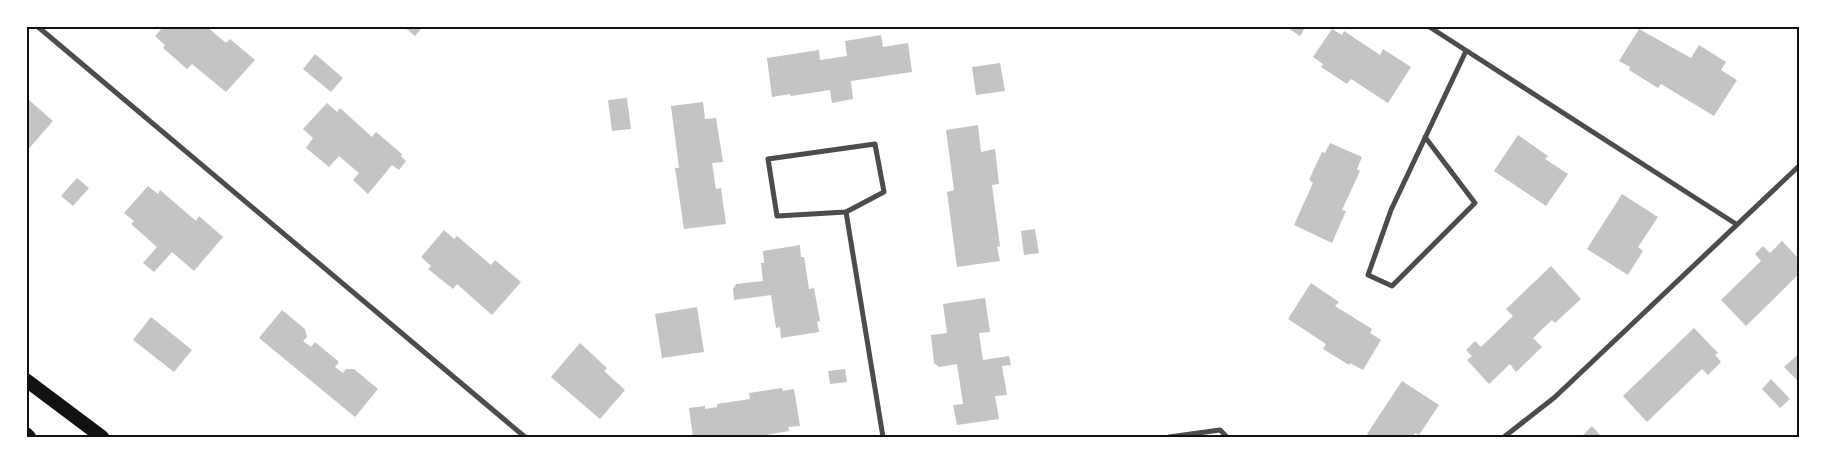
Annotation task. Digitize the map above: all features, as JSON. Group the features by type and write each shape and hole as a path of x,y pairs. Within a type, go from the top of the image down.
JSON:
{"highway":[{"path":"26,380 102,437"},
{"path":"26,434 30,437"}],"street":[{"path":"37,26 525,437"},
{"path":"1428,26 1736,224"},
{"path":"1425,137 1475,203 1392,286 1368,274 1391,210 1425,137 1466,51"},
{"path":"875,144 884,192 846,212 777,216 768,159 875,144"},
{"path":"1504,437 1555,397 1800,165"},
{"path":"846,212 883,437"},
{"path":"1169,437 1220,430 1227,437"}],"building":[{"path":"164,26 206,26 226,43 230,39 255,60 226,92 192,64 187,69 163,48 165,45 155,36"},
{"path":"403,26 423,26 415,36"},
{"path":"1285,26 1306,26 1300,36"},
{"path":"1332,29 1342,35 1344,31 1380,55 1383,49 1411,67 1388,103 1351,79 1347,84 1321,67 1323,64 1313,57"},
{"path":"1639,29 1691,58 1699,45 1726,62 1721,70 1737,80 1714,116 1661,84 1658,88 1629,70 1630,67 1619,61"},
{"path":"881,35 883,47 908,43 912,72 851,81 853,99 832,103 830,90 772,97 767,58 819,50 820,60 847,56 845,41"},
{"path":"315,54 343,78 331,92 303,69"},
{"path":"1000,63 1005,91 976,95 972,67"},
{"path":"627,98 631,129 612,131 608,100"},
{"path":"29,100 53,121 26,152 26,102"},
{"path":"703,102 705,119 716,118 723,162 712,163 716,189 721,188 726,224 684,229 675,168 679,168 671,106"},
{"path":"327,103 337,112 340,108 372,137 376,132 402,154 401,156 406,161 399,170 392,165 368,194 353,180 359,173 339,156 329,167 306,148 313,138 303,129"},
{"path":"978,125 981,152 995,149 999,184 992,185 1000,246 997,247 1000,261 957,267 947,192 954,190 946,130"},
{"path":"1518,135 1548,156 1545,159 1568,174 1546,206 1494,171"},
{"path":"1330,143 1362,157 1357,169 1360,171 1342,210 1346,211 1332,243 1294,225 1313,183 1309,180 1322,152 1325,153"},
{"path":"77,178 89,188 73,206 61,196"},
{"path":"148,186 158,194 160,190 196,221 199,216 223,237 194,271 172,252 154,272 143,263 157,247 131,224 134,221 124,213"},
{"path":"1622,194 1658,217 1638,247 1643,251 1628,275 1587,249"},
{"path":"1035,229 1039,253 1024,255 1021,231"},
{"path":"444,230 454,239 457,236 491,265 495,260 521,282 492,315 457,284 453,289 428,269 431,266 421,257"},
{"path":"1782,241 1800,260 1800,273 1746,326 1721,300 1761,261 1755,254 1763,246 1770,253"},
{"path":"800,245 801,257 804,257 809,289 814,288 820,321 817,322 819,332 781,338 780,327 776,328 771,295 734,300 733,289 736,284 763,281 761,263 764,263 763,251"},
{"path":"1551,266 1581,299 1555,323 1552,320 1533,338 1542,347 1516,372 1510,364 1489,384 1467,360 1472,356 1466,350 1475,341 1481,347 1513,316 1506,309"},
{"path":"1311,283 1339,302 1335,306 1372,329 1370,333 1381,340 1363,370 1350,363 1349,365 1323,349 1326,344 1288,319"},
{"path":"985,298 990,332 979,333 983,360 1009,356 1011,365 1002,366 1007,395 995,396 999,419 957,425 953,405 963,404 957,364 939,367 934,363 931,335 947,333 943,304"},
{"path":"697,307 704,352 662,358 655,314"},
{"path":"282,310 305,329 307,337 303,341 311,347 315,342 339,362 335,367 343,373 346,369 354,369 378,389 355,417 259,338"},
{"path":"151,317 192,350 174,372 133,340"},
{"path":"1694,328 1718,353 1715,355 1721,362 1708,375 1702,369 1647,422 1623,396"},
{"path":"580,343 607,368 604,371 625,390 600,419 551,377"},
{"path":"1800,353 1800,383 1784,367"},
{"path":"845,369 847,382 830,384 828,371"},
{"path":"1771,379 1790,399 1780,408 1762,389"},
{"path":"1402,381 1439,405 1419,435 1415,433 1412,437 1372,437 1367,434"},
{"path":"782,388 783,391 794,389 800,426 788,427 789,431 755,437 693,437 689,408 705,406 705,409 717,407 717,404 750,399 749,393"},
{"path":"1592,426 1602,437 1581,437"}]}
